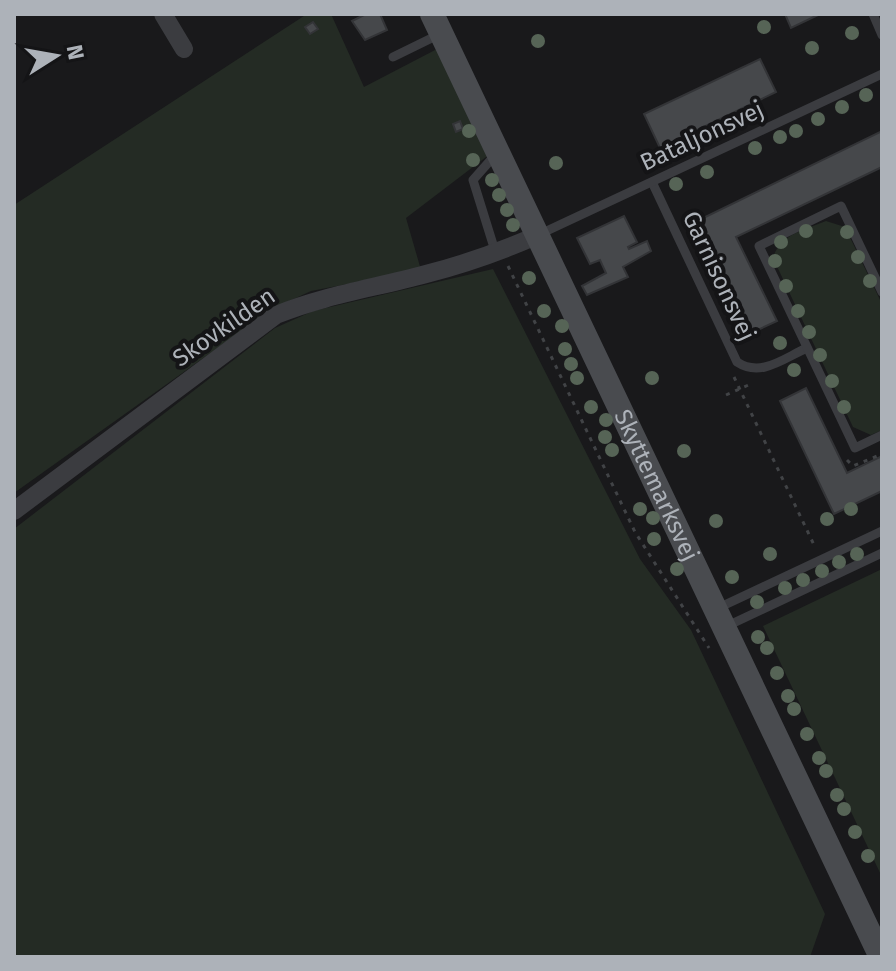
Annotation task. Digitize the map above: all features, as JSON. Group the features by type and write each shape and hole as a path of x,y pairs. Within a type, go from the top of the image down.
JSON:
{"street":[{"path":"163,14 184,49"},
{"name":"Skyttemarksvej","path":"436,24 881,957"},
{"name":"Skovkilden","path":"14,511 276,315 311,300 426,274 499,252 538,235"}],"lane":[{"path":"873,14 882,35"},
{"path":"393,57 436,24"},
{"name":"Bataljonsvej","path":"538,235 882,74"},
{"path":"498,151 473,180 499,252"},
{"name":"Garnisonsvej","path":"652,182 737,362 749,370 762,369 807,348"},
{"name":"Garnisonsvej","path":"882,292 841,206 759,246 855,448 882,435"},
{"path":"721,618 882,531"},
{"path":"721,618 882,553"}],"path":[{"path":"499,252 566,384 635,532 715,657"},
{"path":"730,368 818,553"},
{"path":"726,395 764,378"},
{"path":"845,458 853,466 882,454"}],"shaded area":[{"path":"307,14 331,14 364,87 437,49 490,154 406,218 421,270 311,291 272,309 14,493 14,205"},
{"path":"826,221 845,227 882,304 882,430 871,435 853,427 773,258 787,238"},
{"path":"493,269 640,559 691,630 825,914 810,957 14,957 14,529 275,328 313,311"},
{"path":"882,569 882,877 763,626"}],"building":[{"path":"366,14 380,14 387,30 365,40 352,21"},
{"path":"785,14 820,14 791,28"},
{"path":"313,22 318,29 310,34 305,27"},
{"path":"760,59 776,92 660,148 644,114"},
{"path":"460,121 463,129 456,132 453,124"},
{"path":"882,131 882,167 736,237 777,321 749,334 695,222"},
{"path":"624,216 637,242 629,249 647,241 651,251 623,267 628,277 587,295 582,286 606,273 600,260 590,264 577,238"},
{"path":"806,388 847,473 882,456 882,491 834,514 780,401"}]}
